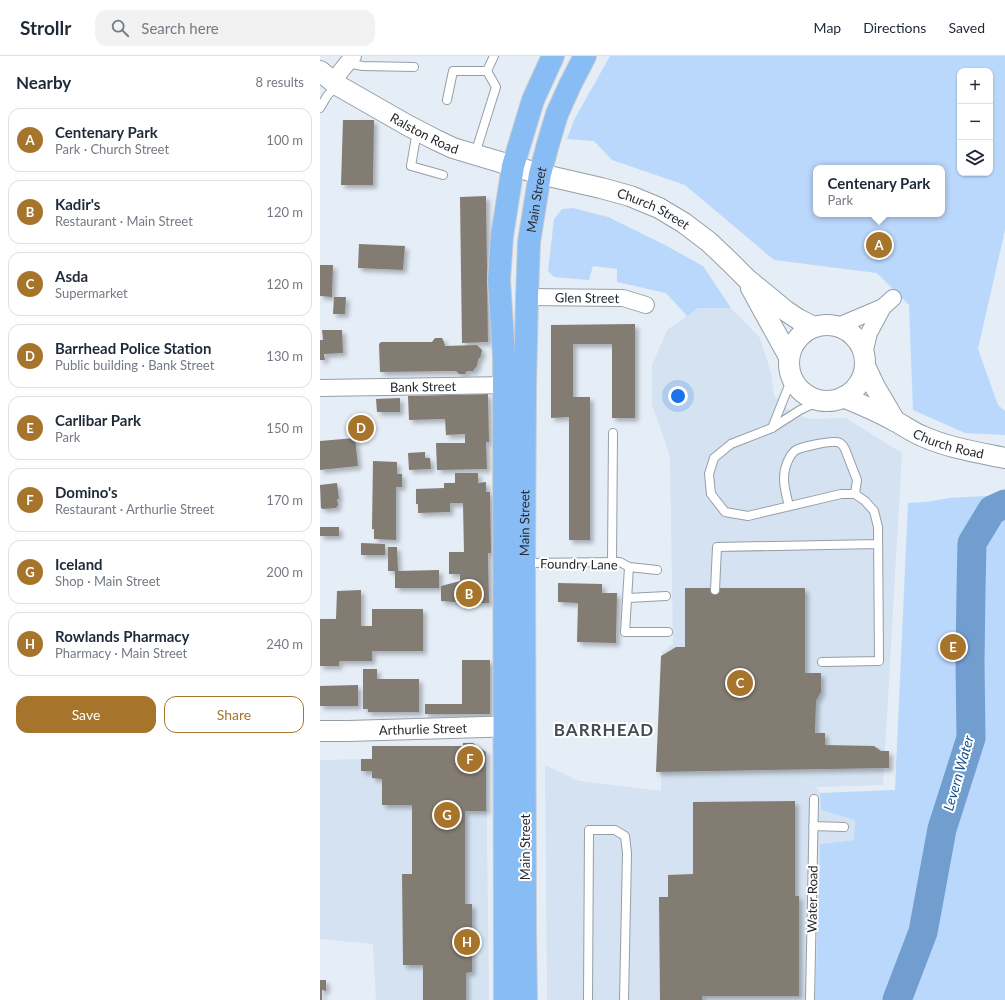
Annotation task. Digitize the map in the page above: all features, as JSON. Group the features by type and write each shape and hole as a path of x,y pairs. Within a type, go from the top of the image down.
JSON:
{"main road":[{"name":"Main Street","path":"515,385 504,357 500,280 502,236 512,166 533,100 553,56"},
{"name":"Main Street","path":"505,1000 515,726 515,385 527,297 529,242 540,174 557,114 585,56"},
{"name":"Main Street","path":"515,726 525,915 526,1000"}],"street":[{"path":"330,79 350,60"},
{"name":"Ralston Road","path":"330,79 417,130 453,148 540,174"},
{"name":"Church Street","path":"540,174 630,196 659,208 684,223 709,242 746,279 786,311 814,327"},
{"name":"Church Street","path":"746,279 789,357"},
{"name":"Glen Street","path":"527,297 623,298 646,304"},
{"path":"838,326 888,302 869,333 862,379 854,389 843,397 832,401 820,400 808,396 798,388 792,378 789,366 789,357 795,342 803,333 814,327 826,325 838,326 850,332 859,342 864,360"},
{"name":"Church Road","path":"864,360 875,387 895,421"},
{"name":"Bank Street","path":"320,388 515,385"},
{"name":"Church Road","path":"843,397 867,407 921,436 942,444 958,449 1005,458"},
{"name":"Arthurlie Street","path":"320,731 515,726"}],"lane":[{"path":"487,71 494,56"},
{"path":"350,60 363,66 414,67"},
{"path":"448,100 453,71 487,71"},
{"path":"475,154 496,87 487,71"},
{"path":"320,108 327,96 330,79"},
{"path":"417,130 411,166 443,175"},
{"path":"772,428 792,378"},
{"path":"820,400 800,410 772,428 731,444 714,458 709,474 711,494 726,512 748,516 841,494 854,494 865,501 874,510 878,527 879,661 822,662"},
{"path":"612,562 613,432"},
{"path":"788,506 784,485 785,468 792,453 797,450 828,442 837,442 842,444 846,449 857,480 854,494"},
{"path":"715,590 717,547 878,544"},
{"name":"Foundry Lane","path":"514,563 620,562 629,567 657,570"},
{"name":"Foundry Lane","path":"629,567 625,632 668,632"},
{"path":"628,598 666,596"},
{"name":"Water Road","path":"810,1000 814,799"},
{"path":"814,826 844,827"},
{"path":"588,1000 589,830 615,830 625,836 624,1000"}],"shaded area":[{"path":"610,56 1005,56 1005,230 978,349 998,405 1005,411 1005,435 965,433 913,410 909,305 877,273 774,260 685,185 612,160 594,141 567,139 574,120"},
{"path":"573,208 608,217 663,244 703,266 731,308 698,308 687,316 666,293 617,282 617,269 593,266 589,280 554,277 548,271 554,219 562,209"},
{"path":"698,308 731,308 760,338 771,373 774,396 792,413 808,419 846,418 902,453 883,785 816,787 820,793 821,810 855,819 854,840 820,844 815,1000 547,1000 545,765 579,781 661,791 662,652 673,644 670,457 652,405 652,365 667,330"},
{"path":"1005,495 1005,1000 815,1000 820,844 854,840 855,820 821,810 820,793 895,790 908,503 949,498"},
{"path":"463,743 473,743 486,752 489,1000 376,1000 373,944 320,939 320,760 372,759 372,746 463,746"}],"building":[{"path":"343,120 374,120 373,185 341,185"},
{"path":"486,196 488,342 462,343 460,197"},
{"path":"359,244 405,246 403,270 358,268"},
{"path":"320,265 333,265 332,297 320,296"},
{"path":"334,297 346,297 345,314 333,314"},
{"path":"635,324 635,418 612,418 612,344 573,344 573,397 590,397 590,540 569,540 569,417 551,418 551,325"},
{"path":"322,330 342,330 343,353 324,354 325,360 320,360 320,340 323,340"},
{"path":"435,338 442,338 445,346 477,345 482,350 477,366 473,371 467,371 465,374 459,374 456,371 380,372 379,344 381,342 432,342"},
{"path":"488,394 489,442 486,442 487,469 437,470 436,443 465,443 465,434 446,435 445,419 409,420 408,396"},
{"path":"400,398 400,412 377,412 376,399"},
{"path":"355,438 358,466 320,470 320,441"},
{"path":"425,452 425,458 430,458 431,469 409,470 408,453"},
{"path":"373,461 397,462 397,474 402,474 402,487 396,487 396,540 374,539 374,529 372,529"},
{"path":"455,473 478,473 478,483 486,482 486,492 490,492 491,553 488,553 489,603 441,601 441,586 460,581 460,574 449,574 449,552 464,552 463,503 450,503 450,512 418,513 418,504 416,504 416,489 444,488 444,483 455,483"},
{"path":"337,483 339,499 337,499 338,505 336,508 321,508 320,485"},
{"path":"320,527 339,527 339,536 320,536"},
{"path":"361,543 385,544 385,555 361,555"},
{"path":"388,547 397,547 398,571 439,570 439,588 395,588 395,571 388,571"},
{"path":"558,583 602,584 602,593 617,593 616,643 577,642 578,603 558,602"},
{"path":"685,588 805,588 805,673 821,673 821,692 816,701 815,733 825,733 825,745 874,746 881,751 889,751 889,768 656,772 661,656 676,647 685,647"},
{"path":"361,590 361,626 372,626 372,609 423,609 423,651 372,651 372,661 339,661 339,666 320,666 320,619 336,619 337,591"},
{"path":"462,660 490,660 490,714 425,714 425,704 462,704"},
{"path":"363,669 377,669 377,679 419,679 419,712 368,712 368,709 363,709"},
{"path":"358,685 358,706 320,706 320,686"},
{"path":"463,743 473,743 486,752 486,811 465,811 465,904 472,904 472,972 466,973 466,1000 423,1000 423,965 403,965 402,874 412,874 412,805 382,805 382,779 372,778 372,771 361,771 361,759 372,759 372,746 463,746"},
{"path":"795,801 795,896 799,896 799,996 702,996 702,1000 660,1000 659,897 668,897 668,875 693,874 693,802"},
{"path":"320,980 326,980 326,991 322,990 322,1000 320,1000"}],"waterway":[{"name":"Levern Water","path":"897,1000 923,932 942,829 971,738 970,662 972,543 992,510 1005,504"}],"place":[{"name":"Centenary Park","path":"879,245"},
{"name":"Barrhead Police Station","path":"361,428"},
{"name":"Kadir's","path":"469,594"},
{"name":"Carlibar Park","path":"953,647"},
{"name":"Asda","path":"740,683"},
{"name":"Domino's","path":"470,759"},
{"name":"Iceland","path":"447,815"},
{"name":"Rowlands Pharmacy","path":"467,942"}],"district":[{"name":"BARRHEAD","path":"604,729"}]}
